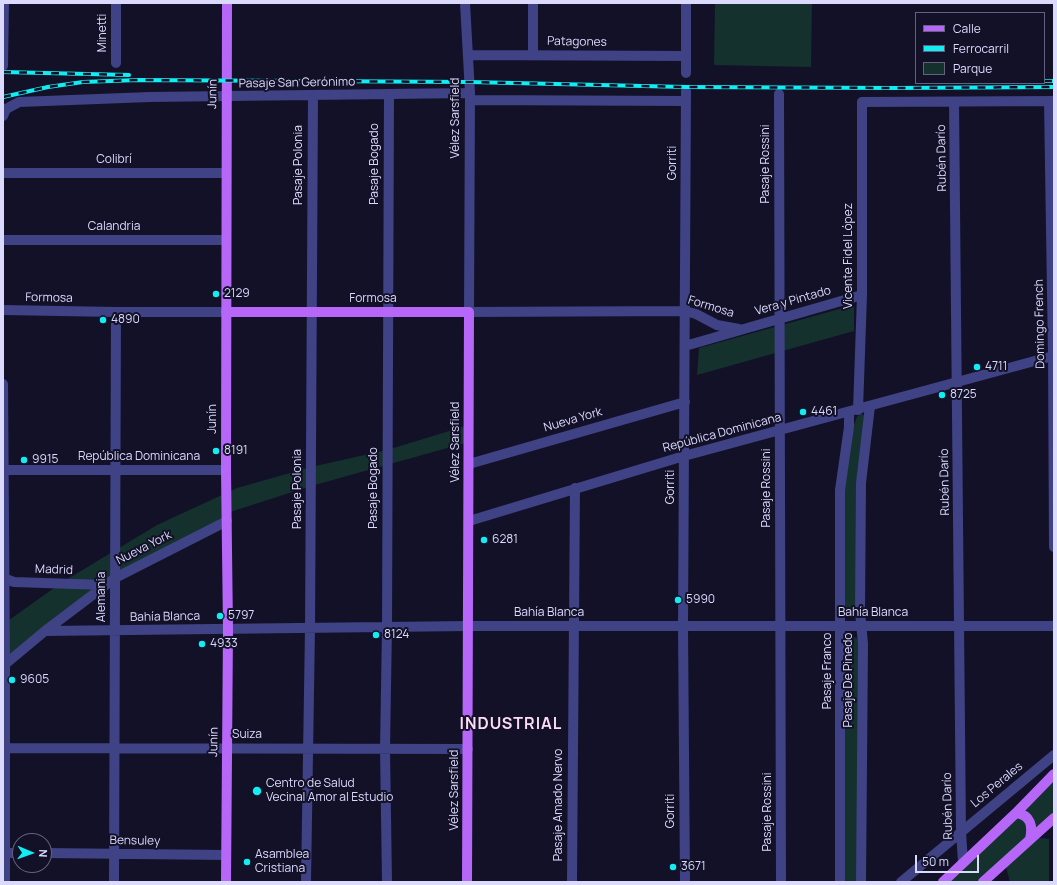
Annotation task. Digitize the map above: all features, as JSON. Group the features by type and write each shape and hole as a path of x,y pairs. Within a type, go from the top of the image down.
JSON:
{"main road":[{"name":"Junín","path":"226,3 226,470 228,629 226,882"},
{"name":"Formosa","path":"226,312 469,312"},
{"name":"Vélez Sarsfield","path":"467,882 469,312"},
{"path":"943,882 1016,813 1054,774"},
{"path":"1016,813 1022,814 1030,821 1032,827 1030,839"},
{"path":"983,882 1054,818"}],"street":[{"path":"3,66 4,3"},
{"name":"Minetti","path":"116,3 116,63"},
{"name":"Vélez Sarsfield","path":"466,3 470,97 469,312"},
{"path":"533,3 533,54"},
{"path":"686,3 686,73"},
{"name":"Patagones","path":"468,55 533,54 686,56"},
{"name":"Pasaje San Gerónimo","path":"4,113 19,102 150,97 389,94 470,97 686,96"},
{"name":"Pasaje Bogado","path":"387,882 385,749 387,627 389,94"},
{"name":"Pasaje Rossini","path":"780,94 781,882"},
{"name":"Pasaje Polonia","path":"306,882 310,628 313,95"},
{"name":"Gorriti","path":"685,882 683,626 686,96"},
{"path":"954,102 1052,101"},
{"name":"Domingo French","path":"1052,101 1054,547"},
{"name":"Vicente Fidel López","path":"854,411 862,295 862,102 954,102"},
{"name":"Rubén Darío","path":"954,102 961,832 963,862"},
{"name":"Colibrí","path":"3,173 226,173"},
{"name":"Calandria","path":"3,240 226,240"},
{"name":"Vera y Pintado","path":"685,346 862,295"},
{"name":"Formosa","path":"3,310 226,312"},
{"name":"Formosa","path":"469,312 685,311 696,314 717,325 740,329"},
{"name":"Alemania","path":"114,882 116,312"},
{"name":"República Dominicana","path":"469,521 684,456 1053,356"},
{"path":"3,384 5,882"},
{"name":"Nueva York","path":"469,464 684,402"},
{"name":"Pasaje De Pinedo","path":"861,882 863,644 860,603 862,483 870,406"},
{"name":"Pasaje Franco","path":"840,882 840,490 849,427 854,411"},
{"name":"República Dominicana","path":"4,470 226,470"},
{"name":"Pasaje Amado Nervo","path":"572,882 573,626 576,488"},
{"name":"Nueva York","path":"4,664 115,578 227,521"},
{"name":"Madrid","path":"4,578 14,582 105,585"},
{"name":"Bahía Blanca","path":"45,631 468,626 1054,626"},
{"name":"Suiza","path":"4,748 468,749"},
{"name":"Los Perales","path":"901,882 1054,755"},
{"name":"Bensuley","path":"52,853 226,855"}],"green space":[{"path":"715,3 812,3 811,67 714,65"},
{"path":"854,305 854,331 697,375 699,348"},
{"path":"861,414 864,415 857,614 852,618 846,616 844,613 844,493 854,425 857,417"},
{"path":"469,425 469,442 311,486 227,513 227,521 115,578 3,666 5,623 61,583 157,525 237,488 311,467 387,450"},
{"path":"849,637 858,639 859,643 858,882 846,882 844,878 844,644 846,639"},
{"path":"1054,774 1054,818 983,882 943,882"},
{"path":"1039,838 1049,839 1049,882 1010,882 1006,867"}],"railway":[{"path":"3,72 129,75"},
{"path":"3,97 48,87 83,82 138,80 470,82 686,87 1054,87"},
{"path":"1045,81 1054,81"}],"place":[{"name":"2129","path":"216,294"},
{"name":"4890","path":"103,320"},
{"name":"4711","path":"977,367"},
{"name":"8725","path":"942,395"},
{"name":"4461","path":"803,412"},
{"name":"8191","path":"216,451"},
{"name":"9915","path":"24,460"},
{"name":"6281","path":"484,540"},
{"name":"5990","path":"678,600"},
{"name":"5797","path":"220,616"},
{"name":"8124","path":"376,635"},
{"name":"4933","path":"202,644"},
{"name":"9605","path":"12,680"},
{"name":"Centro de Salud Vecinal Amor al Estudio","path":"257,791"},
{"name":"Asamblea Cristiana","path":"247,862"},
{"name":"3671","path":"673,867"}],"district":[{"name":"INDUSTRIAL","path":"511,725"}]}
